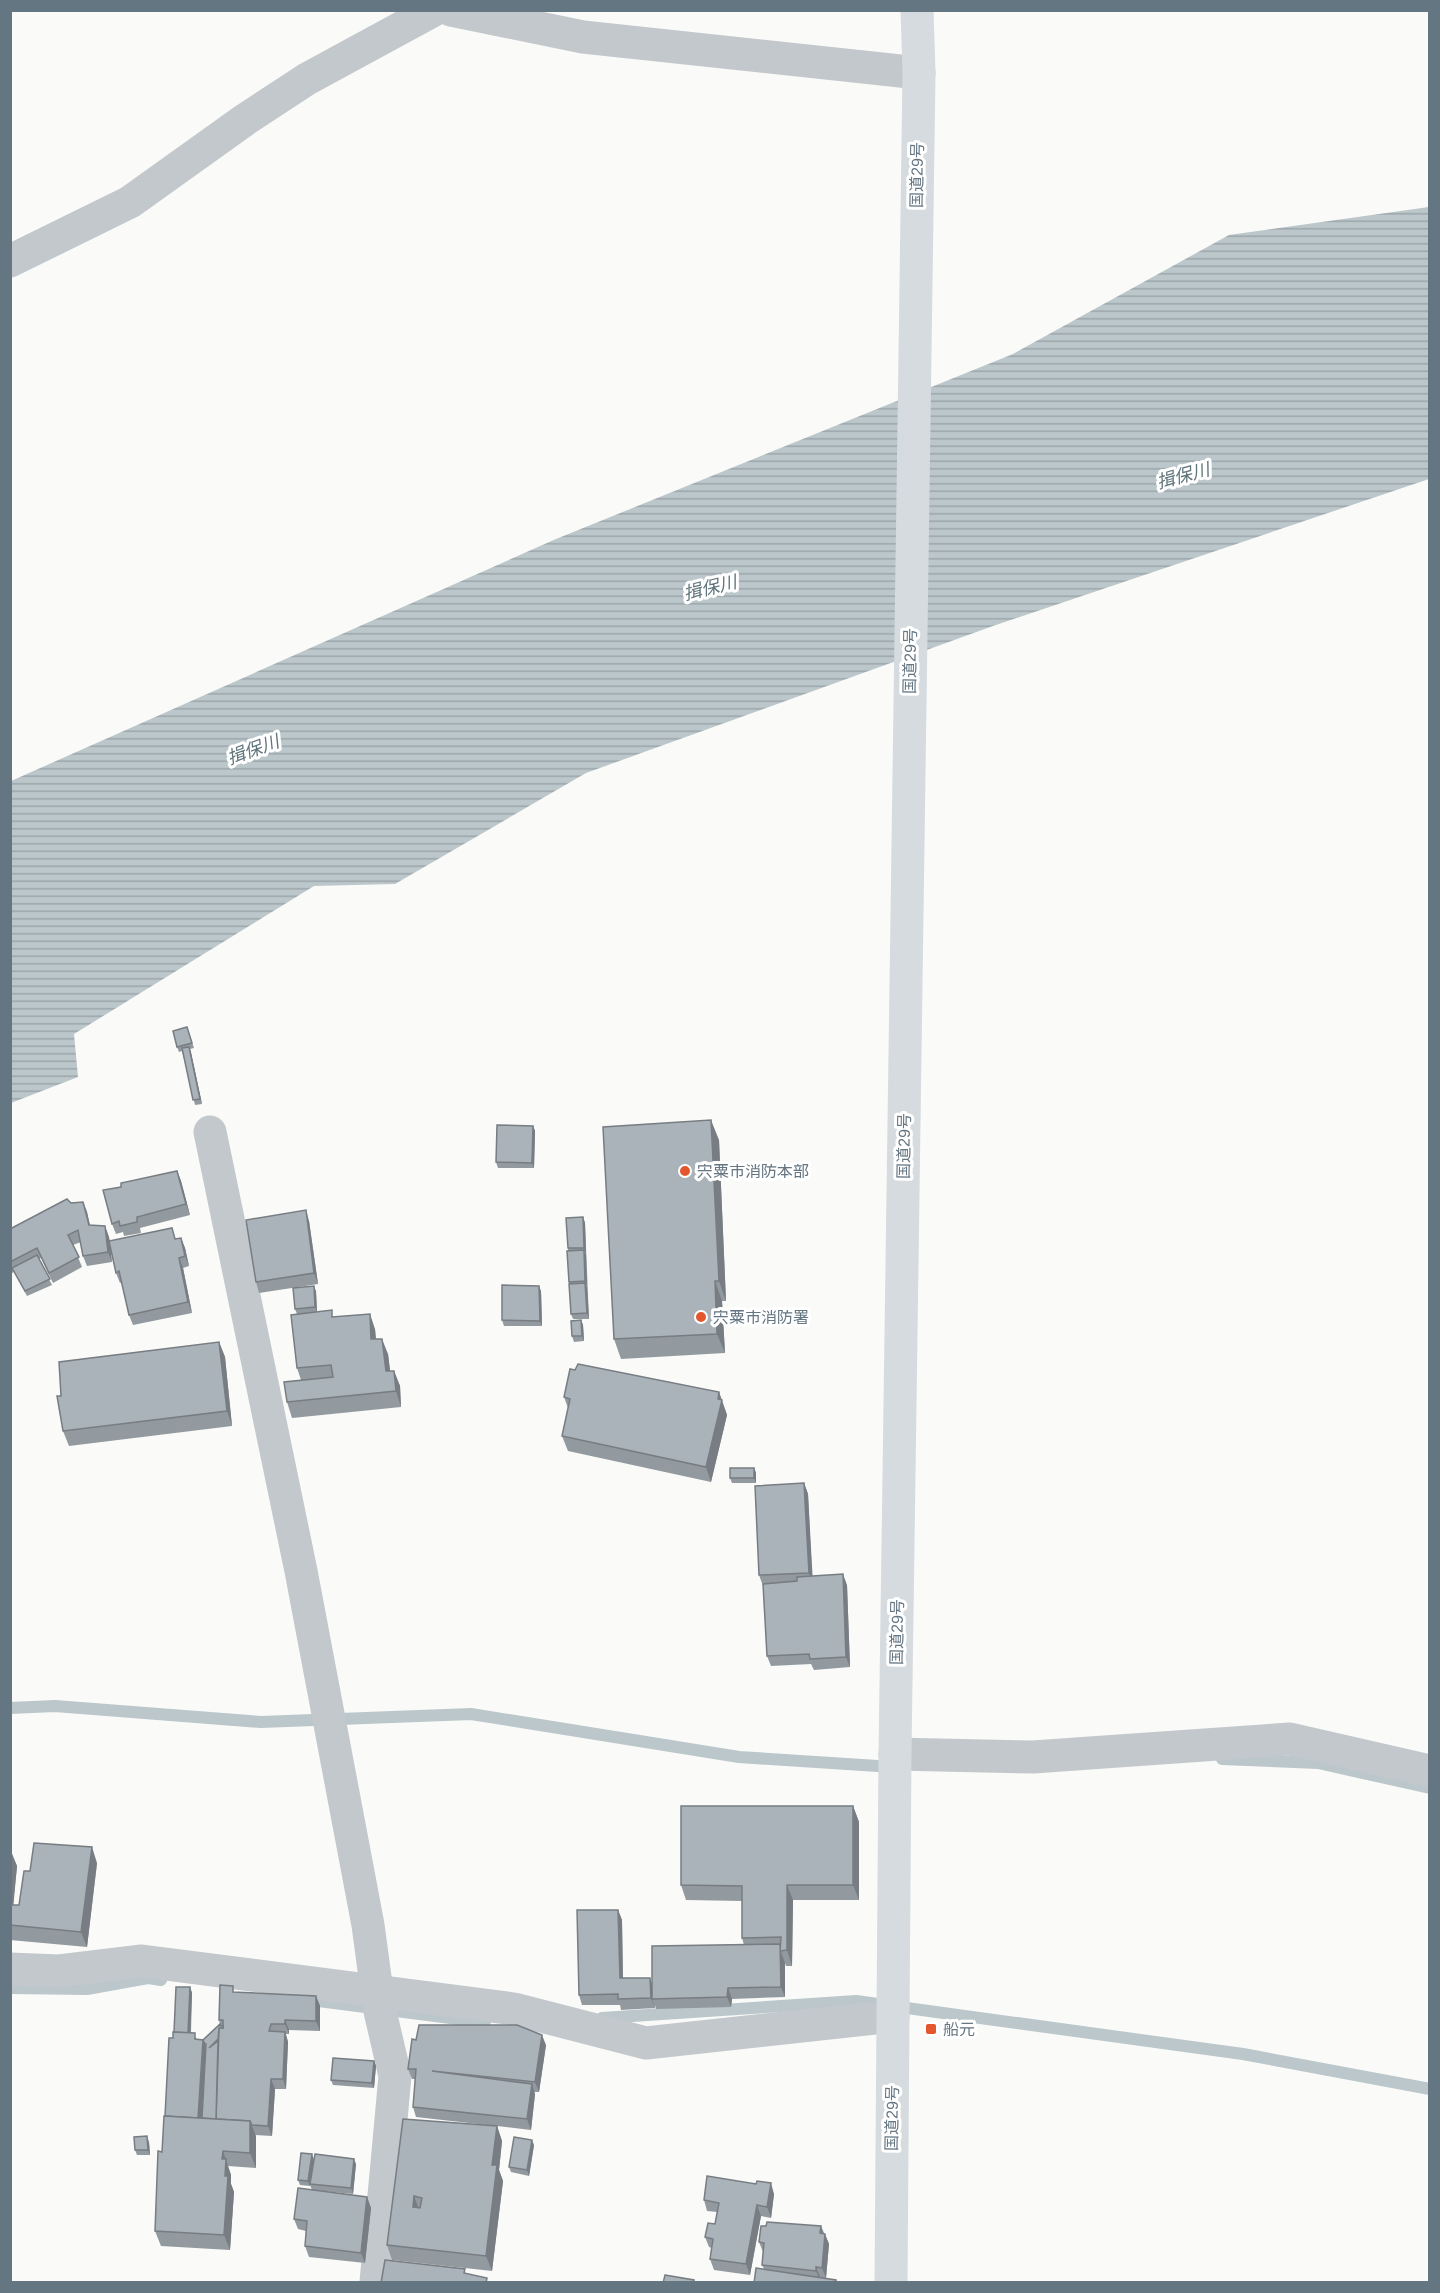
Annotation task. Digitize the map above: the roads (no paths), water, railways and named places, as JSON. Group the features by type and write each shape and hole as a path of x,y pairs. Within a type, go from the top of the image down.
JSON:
{"highway":[{"name":"国道29号","path":"891,2283 895,1754 919,73 918,10"}],"street":[{"path":"10,261 130,202 246,119 307,79 434,10"},
{"path":"451,10 583,37 919,73"},
{"path":"210,1132 301,1571 368,1924 377,1990 395,2076 376,2283"},
{"path":"895,1754 1033,1757 1290,1738 1430,1771"},
{"path":"10,1969 58,1971 142,1961 514,2009 646,2043 893,2016"}],"water":[{"name":"揖保川","path":"1429,207 1429,479 993,626 586,773 395,884 314,886 74,1034 78,1077 11,1103 11,781 556,539 1013,354 1229,235"}],"waterway":[{"path":"10,1708 55,1706 261,1722 471,1714 739,1757 893,1767"},
{"path":"1222,1759 1318,1763 1430,1788"},
{"path":"10,1988 87,1989 148,1978 161,1980"},
{"path":"303,1999 466,2020 486,2020"},
{"path":"602,2018 856,2001 1243,2054 1430,2089"}],"place":[{"name":"宍粟市消防本部","path":"685,1171"},
{"name":"宍粟市消防署","path":"701,1317"},
{"name":"船元","path":"931,2029"}]}
